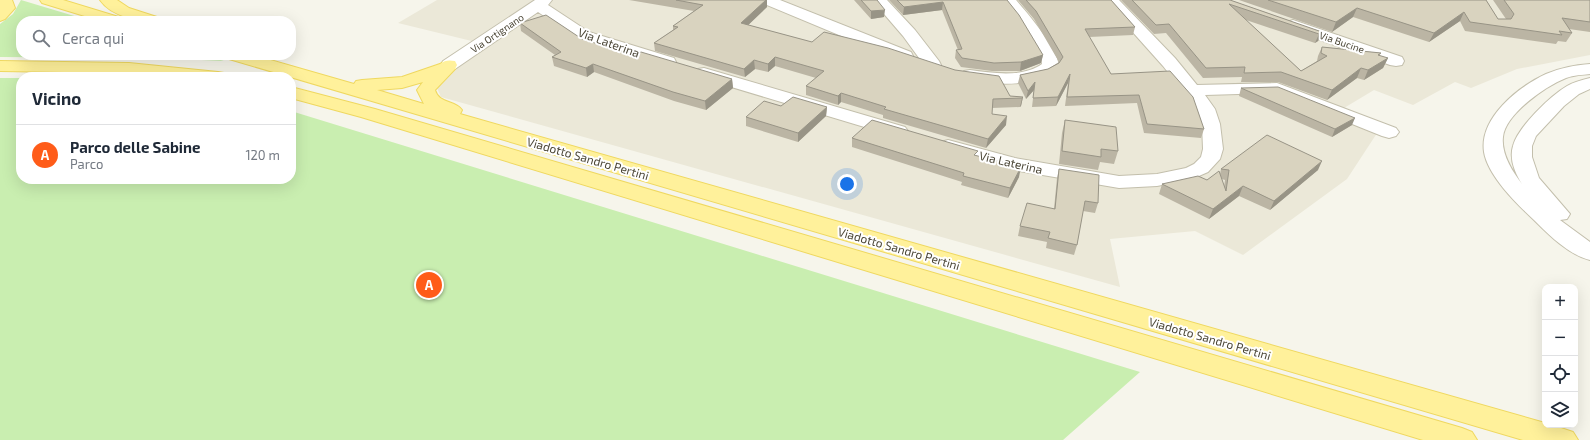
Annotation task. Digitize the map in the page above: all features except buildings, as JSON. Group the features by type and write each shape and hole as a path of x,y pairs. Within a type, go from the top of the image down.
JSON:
{"main road":[{"path":"0,16 7,8 6,0"},
{"path":"47,0 100,16"},
{"path":"107,0 124,11 140,16"},
{"name":"Viadotto Sandro Pertini","path":"252,60 292,72"},
{"path":"0,66 29,65 128,68 168,72"},
{"path":"332,84 383,86 404,83 422,78 449,65"},
{"path":"449,65 428,86 426,90 428,99 436,104 486,123 509,135"},
{"name":"Viadotto Sandro Pertini","path":"296,73 1563,440"},
{"name":"Viadotto Sandro Pertini","path":"296,93 391,120 1462,440"}],"street":[{"path":"767,0 881,47 944,68 985,77 1005,78 1039,72 1049,68 1052,65 1050,59 1025,20 1008,0"},
{"path":"879,0 944,68"},
{"name":"Via Laterina","path":"542,2 575,30 595,40 921,138 1013,164 1119,182 1143,182 1197,171 1208,162 1212,155 1214,140 1210,117 1192,90 1111,0"},
{"name":"Via Ortignano","path":"449,65 542,2"},
{"name":"Via Bucine","path":"1279,20 1396,61"},
{"path":"1590,69 1568,72 1527,136 1521,154 1528,176 1544,198 1565,219 1590,238"},
{"path":"1005,78 1013,94"},
{"path":"1590,83 1577,87 1529,92 1499,122 1492,140 1494,152 1502,170 1524,199 1551,224 1590,253"},
{"path":"1192,90 1277,88 1389,132"}],"shaded area":[{"path":"437,0 1590,0 1590,55 1517,69 1471,88 1455,82 1413,105 1374,90 1344,108 1383,124 1347,179 1243,255 1195,231 1110,239 1120,287 441,97 437,88 441,80 488,45 398,23"}],"green space":[{"path":"21,0 74,16 16,16 16,57 0,57 0,24 13,14"},
{"path":"0,78 16,78 16,184 296,184 296,113 1140,372 1063,440 0,440"}],"place":[{"name":"Parco delle Sabine","path":"429,285"}]}
